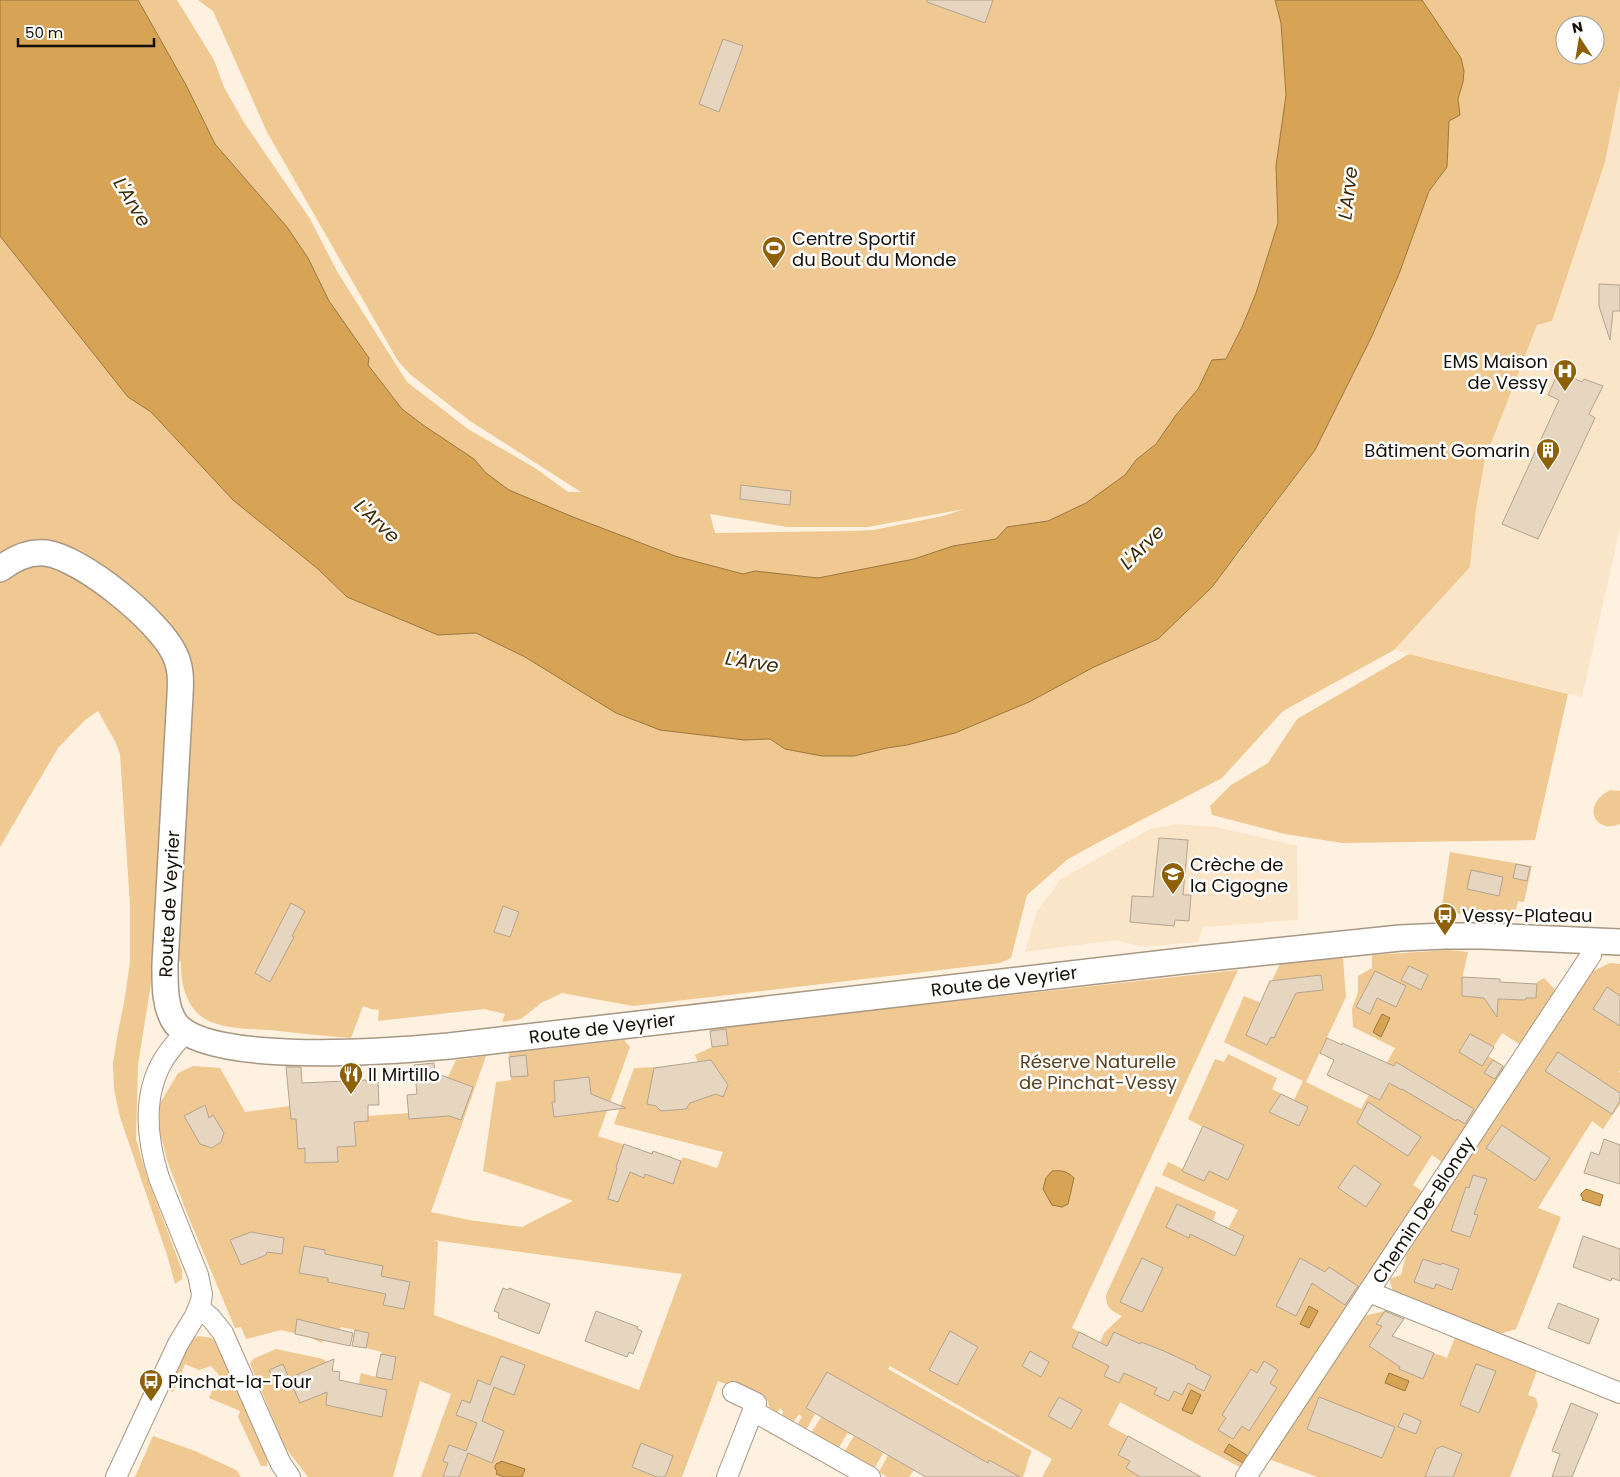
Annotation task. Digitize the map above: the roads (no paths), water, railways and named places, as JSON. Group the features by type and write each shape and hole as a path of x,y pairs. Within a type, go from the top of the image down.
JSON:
{"main road":[{"name":"Route de Veyrier","path":"0,569 13,560 31,554 46,553 64,558 82,567 133,605 165,638 175,654 181,677 165,988 173,1019 185,1032 203,1041 231,1048 347,1053 394,1051 1363,941 1445,936 1620,942"}],"street":[{"name":"Chemin De-Blonay","path":"1246,1477 1591,954 1593,941"},
{"path":"116,1477 178,1344 199,1308 202,1294 198,1275 160,1178 153,1156 149,1132 150,1100 155,1078 164,1058 185,1032"},
{"path":"1369,1292 1620,1393"},
{"path":"199,1308 211,1318 223,1333 281,1464 290,1477"},
{"path":"728,1477 756,1403 733,1392"},
{"path":"753,1411 870,1477"}],"water":[{"name":"L'Arve","path":"0,0 138,0 186,85 215,144 287,227 308,258 329,301 369,358 368,365 402,409 474,459 486,473 509,490 675,556 743,574 755,571 818,578 914,559 953,546 996,539 1007,527 1048,521 1086,503 1125,475 1136,460 1156,444 1176,415 1198,389 1212,360 1226,359 1256,293 1278,223 1276,166 1286,95 1281,23 1275,0 1422,0 1461,58 1464,71 1458,99 1460,115 1449,121 1447,167 1429,191 1399,274 1372,336 1315,450 1212,587 1158,639 1094,667 1029,702 955,733 854,756 822,756 785,749 770,739 744,740 660,730 616,713 525,657 476,633 438,635 347,597 318,569 233,500 151,412 128,397 0,236"},
{"path":"1382,1014 1390,1018 1381,1037 1373,1032"},
{"path":"1052,1171 1064,1172 1074,1178 1068,1204 1062,1207 1052,1205 1043,1189 1046,1178"},
{"path":"1586,1189 1603,1195 1600,1206 1582,1200 1581,1194"},
{"path":"1309,1306 1318,1311 1309,1328 1300,1324"},
{"path":"1389,1373 1409,1381 1405,1391 1385,1383"},
{"path":"1191,1390 1201,1395 1192,1414 1182,1410"},
{"path":"1229,1444 1248,1456 1243,1463 1224,1452"},
{"path":"501,1461 525,1469 522,1477 504,1477 496,1474 495,1466"}],"place":[{"name":"Centre Sportif du Bout du Monde","path":"774,269"},
{"name":"EMS Maison de Vessy","path":"1565,392"},
{"name":"Bâtiment Gomarin","path":"1548,471"},
{"name":"Crèche de la Cigogne","path":"1173,895"},
{"name":"Vessy-Plateau","path":"1445,936"},
{"name":"Il Mirtillo","path":"351,1095"},
{"name":"Pinchat-la-Tour","path":"151,1402"}],"park label":[{"name":"Réserve Naturelle de Pinchat-Vessy","path":"1098,1071"}]}
